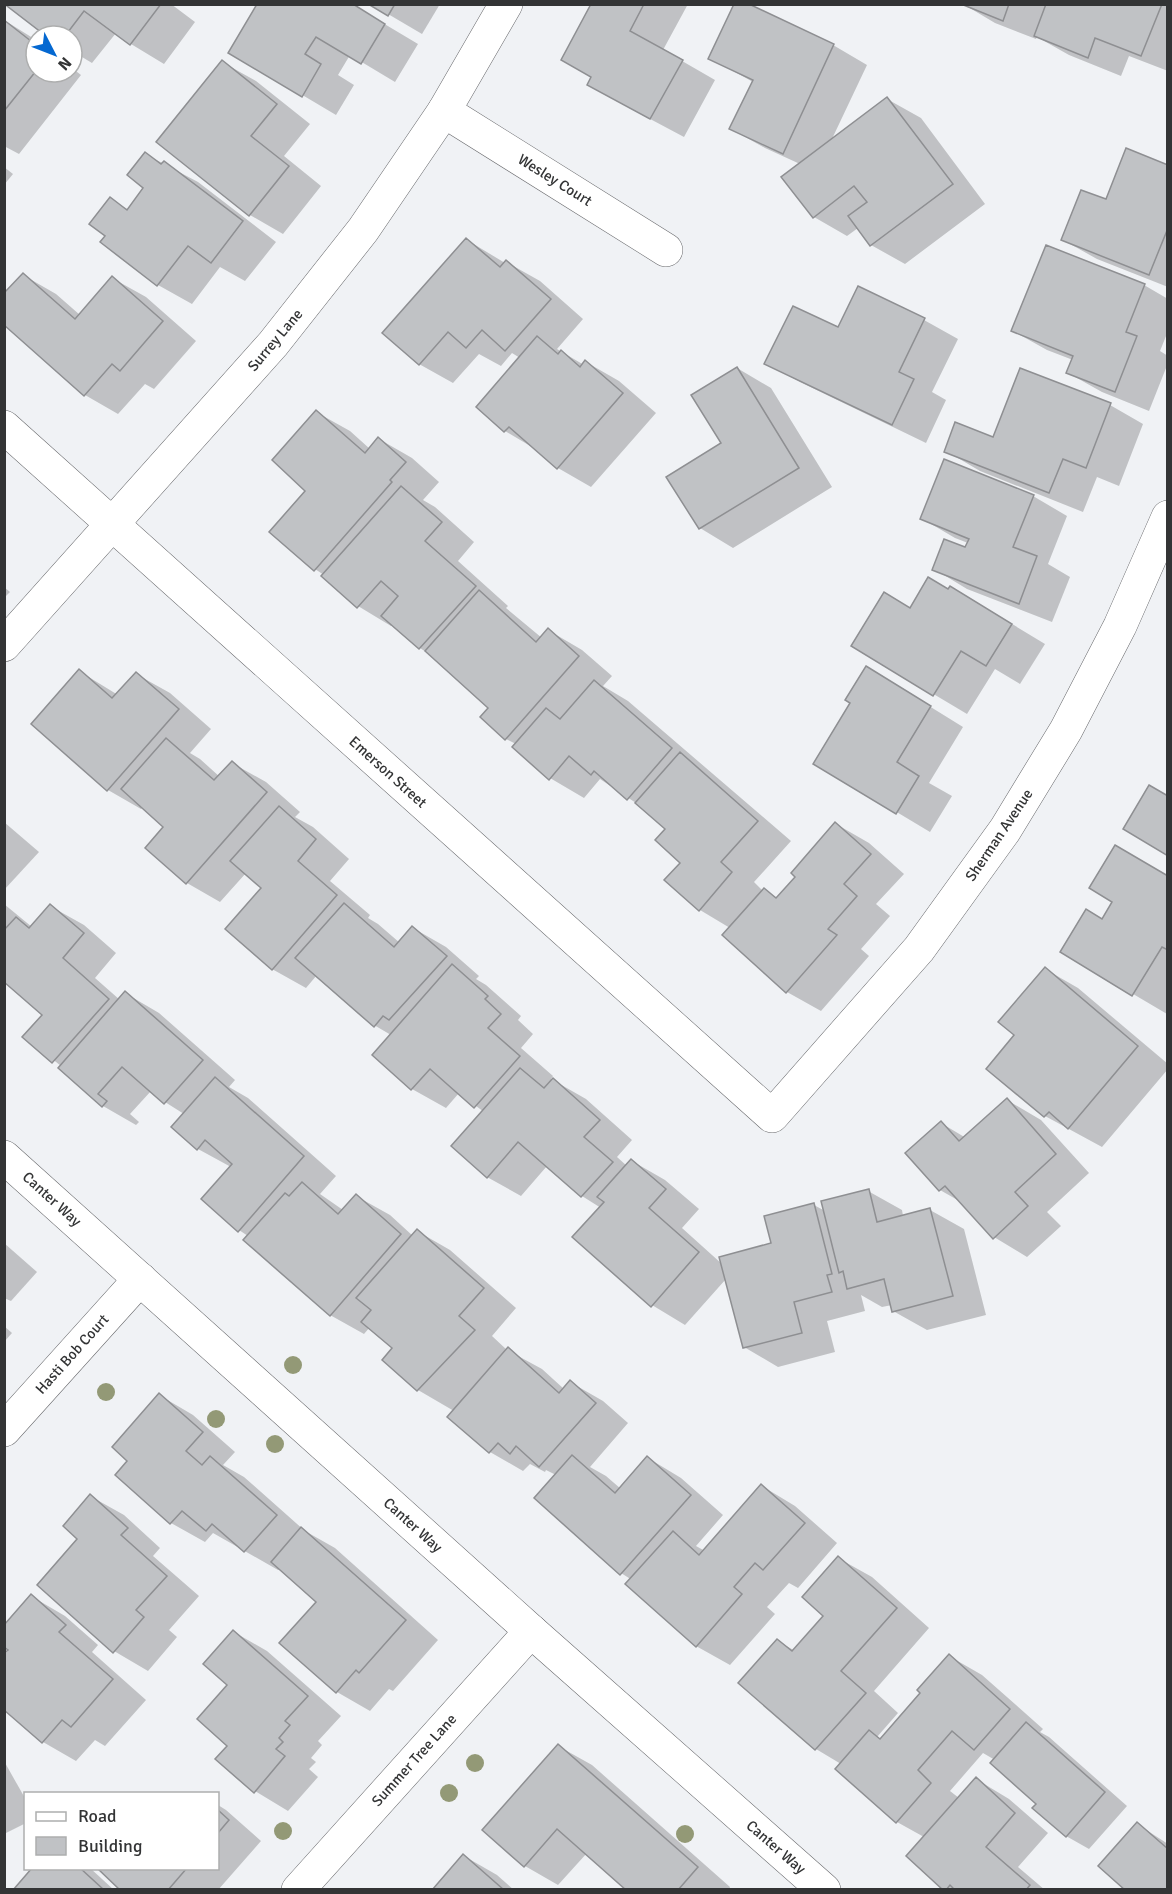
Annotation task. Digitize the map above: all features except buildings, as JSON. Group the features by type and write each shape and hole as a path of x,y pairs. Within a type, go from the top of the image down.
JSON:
{"street":[{"name":"Surrey Lane","path":"4,645 273,344 363,230 444,111 506,4"},
{"name":"Wesley Court","path":"444,111 666,250"},
{"name":"Emerson Street","path":"4,427 772,1116"},
{"name":"Sherman Avenue","path":"772,1116 919,949 1005,830 1066,730 1120,626 1167,516"},
{"name":"Canter Way","path":"4,1157 824,1890"},
{"name":"Hasti Bob Court","path":"4,1430 140,1279"},
{"name":"Summer Tree Lane","path":"298,1890 531,1630"}]}
